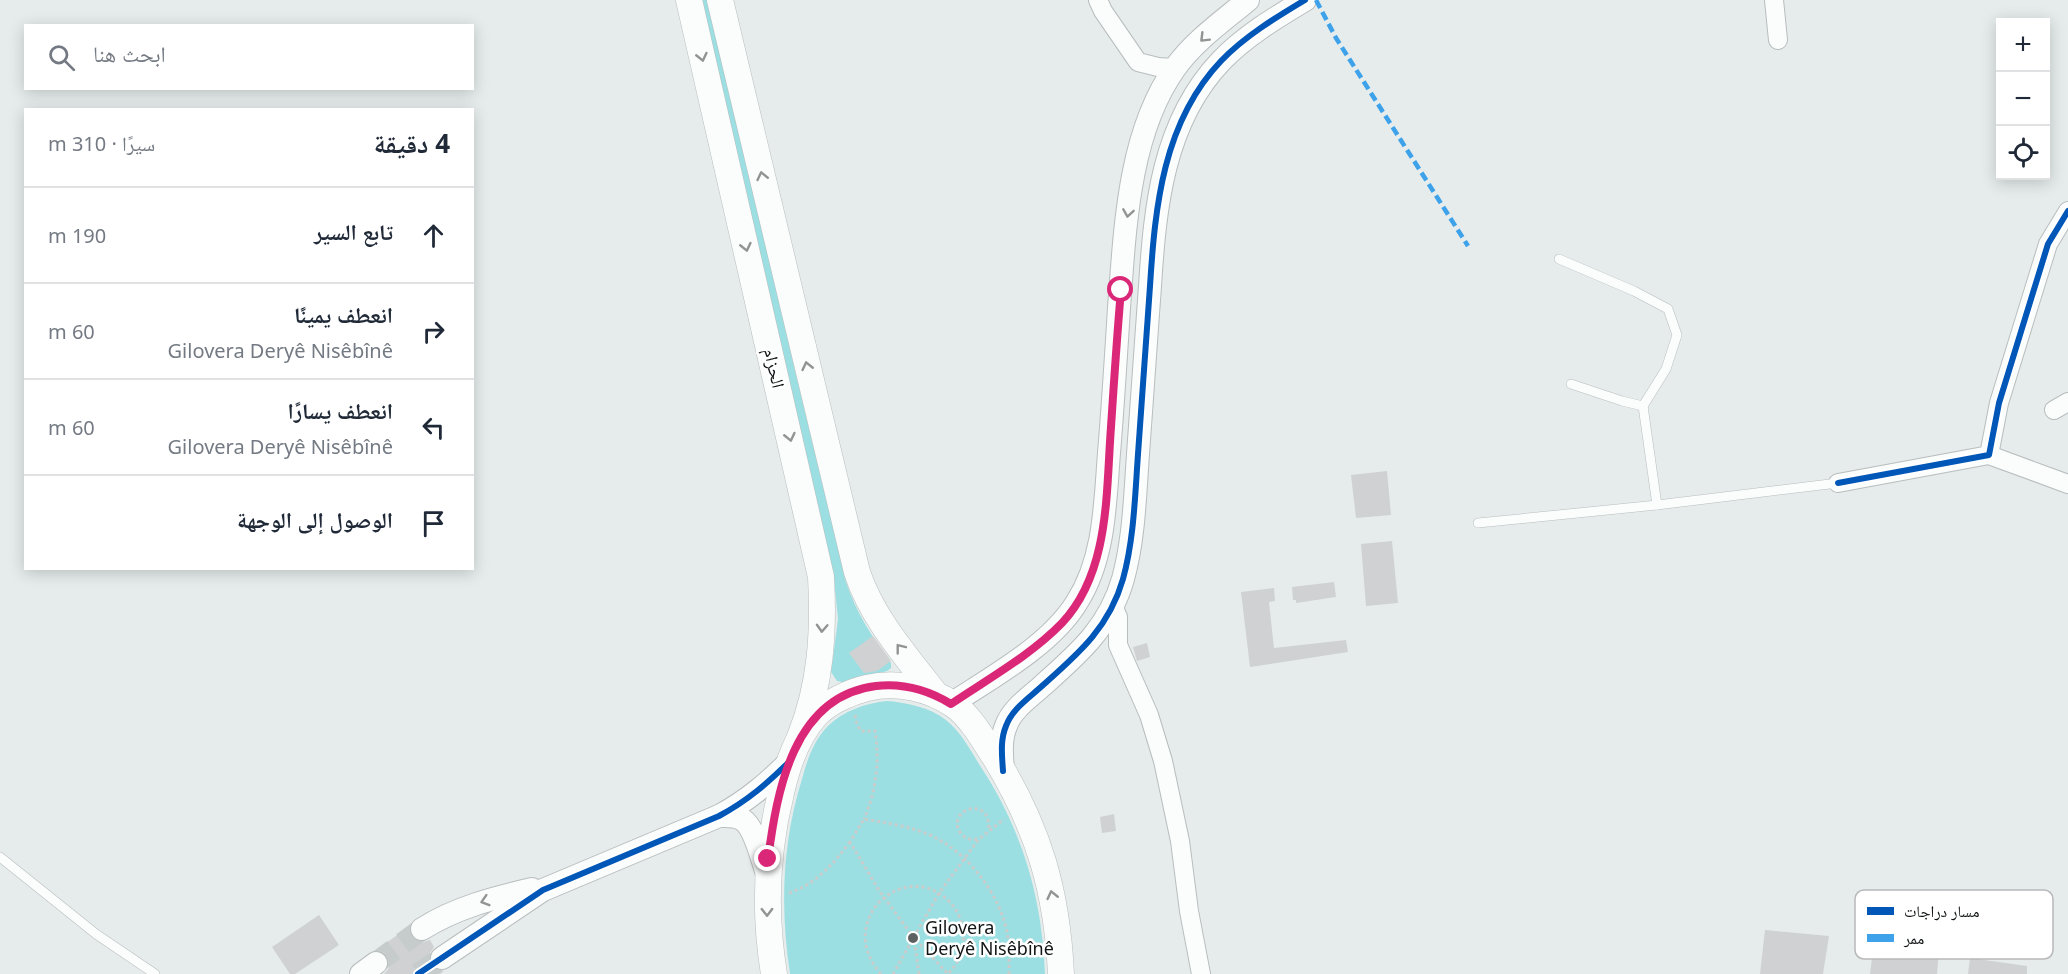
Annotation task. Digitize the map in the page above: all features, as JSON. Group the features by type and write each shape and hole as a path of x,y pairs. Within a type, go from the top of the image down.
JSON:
{"main road":[{"name":"الحزام","path":"689,0 821,577 822,627 818,675 811,710 795,749"},
{"name":"الحزام","path":"720,0 856,572 862,589 889,635 943,699"},
{"path":"774,974 768,926 778,881 773,829 795,749 821,710 860,689 886,685 904,686 943,699 962,712 977,730 1003,771 1010,816 1043,857 1058,932 1061,974"}],"street":[{"path":"1098,0 1138,62 1158,68 1175,68"},
{"path":"943,699 1032,649 1062,622 1077,603 1089,579 1103,526 1124,237 1136,161 1153,108 1175,68 1209,32 1248,0"},
{"path":"1003,771 1002,738 1011,716 1094,636 1113,606 1123,578 1134,520 1153,238 1167,159 1181,122 1191,102 1220,62 1259,29 1305,0"},
{"path":"1774,0 1778,40"},
{"path":"1989,455 2000,404 2048,244 2068,211"},
{"path":"1838,483 1989,455 2068,484"},
{"path":"1113,606 1118,617 1118,645 1149,715 1162,761 1180,841 1201,974"},
{"path":"442,958 517,905 543,890 719,816 754,795 795,749"},
{"path":"719,816 736,817 744,821 778,881"},
{"path":"422,929 453,912 479,903 562,881"}],"lane":[{"path":"1559,259 1634,291 1668,309 1677,335 1666,369 1643,406 1657,505"},
{"path":"1571,384 1643,406"},
{"path":"1478,523 1657,505 1838,483"},
{"path":"0,857 96,934 155,974"}],"path":[{"path":"778,881 788,895 808,885 834,862 864,819 875,781 877,742 875,731 861,730 857,725 856,714 848,718"},
{"path":"979,839 967,838 960,832 958,823 962,813 971,808 981,810 988,818 989,829"},
{"path":"893,974 939,893 964,859 989,829 1010,816"},
{"path":"864,819 909,828 933,837 964,859 980,876 1000,909 1009,943 1009,974"},
{"path":"850,842 884,898 914,938 948,974 963,951 965,934 961,918 952,903 939,893 924,887 907,887 891,893 884,898 878,903 869,917 865,933 866,949 872,964 881,974"},
{"path":"914,938 919,974"}],"shaded area":[{"path":"700,0 710,0 846,582 865,624 891,663 891,668 887,671 846,683 837,681 831,672 838,619 834,580"},
{"path":"887,701 918,706 946,720 964,740 994,788 1018,838 1027,864 1039,917 1045,974 790,974 785,925 785,876 790,827 806,765 819,738 834,721 855,709"}],"building":[{"path":"1387,471 1391,515 1356,518 1351,475"},
{"path":"1392,541 1398,603 1366,606 1361,544"},
{"path":"1334,582 1336,597 1296,603 1296,600 1293,600 1292,587"},
{"path":"1274,588 1275,601 1269,602 1274,648 1346,640 1348,652 1250,667 1241,592"},
{"path":"873,636 891,661 877,671 864,673 849,653"},
{"path":"1147,643 1150,657 1137,661 1133,647"},
{"path":"1114,814 1116,831 1102,833 1100,817"},
{"path":"319,915 339,945 295,974 290,974 272,947"},
{"path":"409,927 410,935 415,940 423,942 430,940 434,947 429,958 431,965 437,970 444,971 440,974 384,974 389,968 389,961 386,955 376,950"},
{"path":"1765,930 1829,936 1823,974 1760,974"},
{"path":"1872,959 1938,959 1937,974 1870,974"},
{"path":"1970,959 2027,966 2027,974 1968,974"}],"tunnel":[{"path":"376,963 422,929"},
{"path":"418,974 442,958"}],"marked path":[{"path":"1316,0 1336,38 1468,246"}],"cycle path":[{"path":"1003,771 1002,742 1004,731 1012,714 1091,639 1110,612 1123,579 1134,517 1155,226 1159,196 1174,138 1186,111 1202,85 1221,61 1250,35 1305,0"},
{"path":"1838,483 1989,455 1999,403 2048,244 2068,211"},
{"path":"418,974 543,890 719,816 757,791 791,760"}],"place":[{"name":"Gilovera Deryê Nisêbînê","path":"913,938"}],"route":[{"path":"768,859 787,771 800,737 816,714 838,699 860,689 886,685 922,690 951,704 1032,649 1062,622 1077,603 1089,579 1103,526 1121,290"}]}
